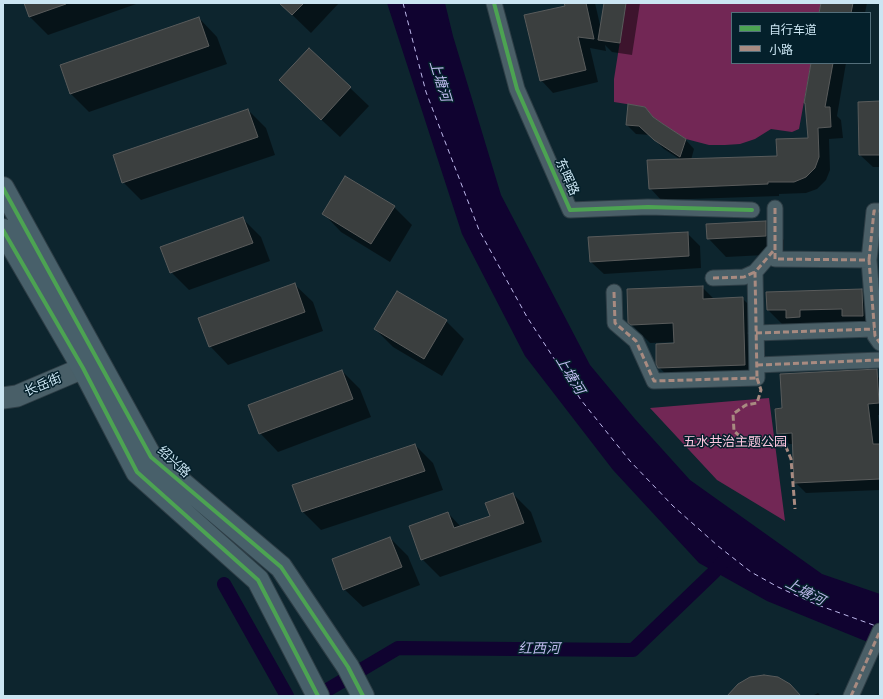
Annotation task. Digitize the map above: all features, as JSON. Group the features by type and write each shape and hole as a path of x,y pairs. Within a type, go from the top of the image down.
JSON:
{"main road":[{"name":"绍兴路","path":"3,188 151,457 281,568 356,682"},
{"path":"3,230 83,368 137,472 258,580 316,692"}],"street":[{"name":"东晖路","path":"494,3 517,89 570,210 648,207 752,210"},
{"path":"775,208 775,260 869,260"},
{"path":"880,211 874,211 869,260 874,329 875,336 880,343"},
{"path":"713,278 744,277 755,272 775,249"},
{"path":"614,292 615,323 636,341 654,381 757,378 755,272"},
{"path":"756,332 874,329"},
{"path":"757,365 880,360"},
{"name":"长岳街","path":"3,398 17,396 83,368"},
{"path":"851,696 880,631"}],"green space":[{"path":"626,3 821,3 819,12 731,12 731,64 811,64 799,129 792,132 771,129 755,139 740,144 725,145 709,145 686,139 653,117 645,107 614,102 614,79"},
{"name":"五水共治主题公园","path":"769,398 785,521 717,480 650,408"}],"water":[{"name":"上塘河","path":"387,3 445,3 453,36 501,195 590,365 635,419 690,480 822,574 880,594 880,647 767,601 699,563 613,470 525,356 462,234"}],"building":[{"path":"24,3 66,3 66,4 29,17"},
{"path":"279,3 304,3 292,15"},
{"path":"564,3 586,3 594,39 578,37 586,70 540,81 524,15 565,6"},
{"path":"604,3 626,3 620,43 598,40"},
{"path":"821,3 853,3 851,12 819,12"},
{"path":"199,17 209,46 70,94 60,65"},
{"path":"309,48 351,87 321,120 279,80"},
{"path":"811,64 833,64 825,107 830,107 831,127 818,128 819,157 815,168 806,177 794,182 768,182 768,184 649,189 647,160 777,156 776,139 808,138 804,103"},
{"path":"880,101 880,155 859,155 858,102"},
{"path":"628,104 645,107 653,117 686,139 680,157 654,140 639,126 626,125"},
{"path":"248,109 258,137 122,183 113,155"},
{"path":"345,176 395,206 371,244 322,214"},
{"path":"243,217 253,243 170,273 160,247"},
{"path":"766,221 766,236 707,239 706,224"},
{"path":"688,232 689,256 590,262 588,237"},
{"path":"295,283 305,312 209,347 198,318"},
{"path":"703,286 703,299 743,297 745,365 658,368 656,364 656,344 674,343 673,323 631,325 628,323 627,289"},
{"path":"862,289 863,316 842,316 842,309 800,310 800,317 786,318 786,310 767,310 766,292"},
{"path":"397,291 447,320 424,359 374,329"},
{"path":"877,369 879,403 868,404 873,444 880,444 880,479 794,483 792,433 777,434 775,409 782,408 780,374"},
{"path":"342,370 353,399 259,434 248,405"},
{"path":"415,444 425,471 302,512 292,485"},
{"path":"513,493 524,523 421,560 409,526 448,512 454,528 490,516 485,503"},
{"path":"390,537 402,567 343,590 332,559"},
{"path":"764,675 778,677 790,684 801,696 727,696 738,684 750,677"}],"waterway":[{"name":"红西河","path":"317,696 398,648 633,650 714,572 726,558"},
{"path":"224,584 287,696"}],"ferry route":[{"path":"403,3 426,92 479,230 527,317 581,400 630,461 673,506 718,546 751,572 778,587 815,604 876,626"}],"marked path":[{"path":"775,208 775,259 869,260 875,336 880,343"},
{"path":"869,260 874,211 880,211"},
{"path":"614,292 615,323 636,341 654,381 757,378 755,272 775,249"},
{"path":"713,278 744,277 755,272"},
{"path":"756,333 874,329"},
{"path":"757,365 880,360"},
{"path":"757,378 761,390 757,403 746,405 733,414 734,431 746,442 786,447 791,459 795,509"},
{"path":"851,696 880,631"}],"cycle path":[{"path":"494,3 517,89 570,210 648,207 752,210"},
{"path":"3,188 151,457 281,567 348,667 363,696"},
{"path":"3,230 83,368 137,472 258,580 318,696"}]}
